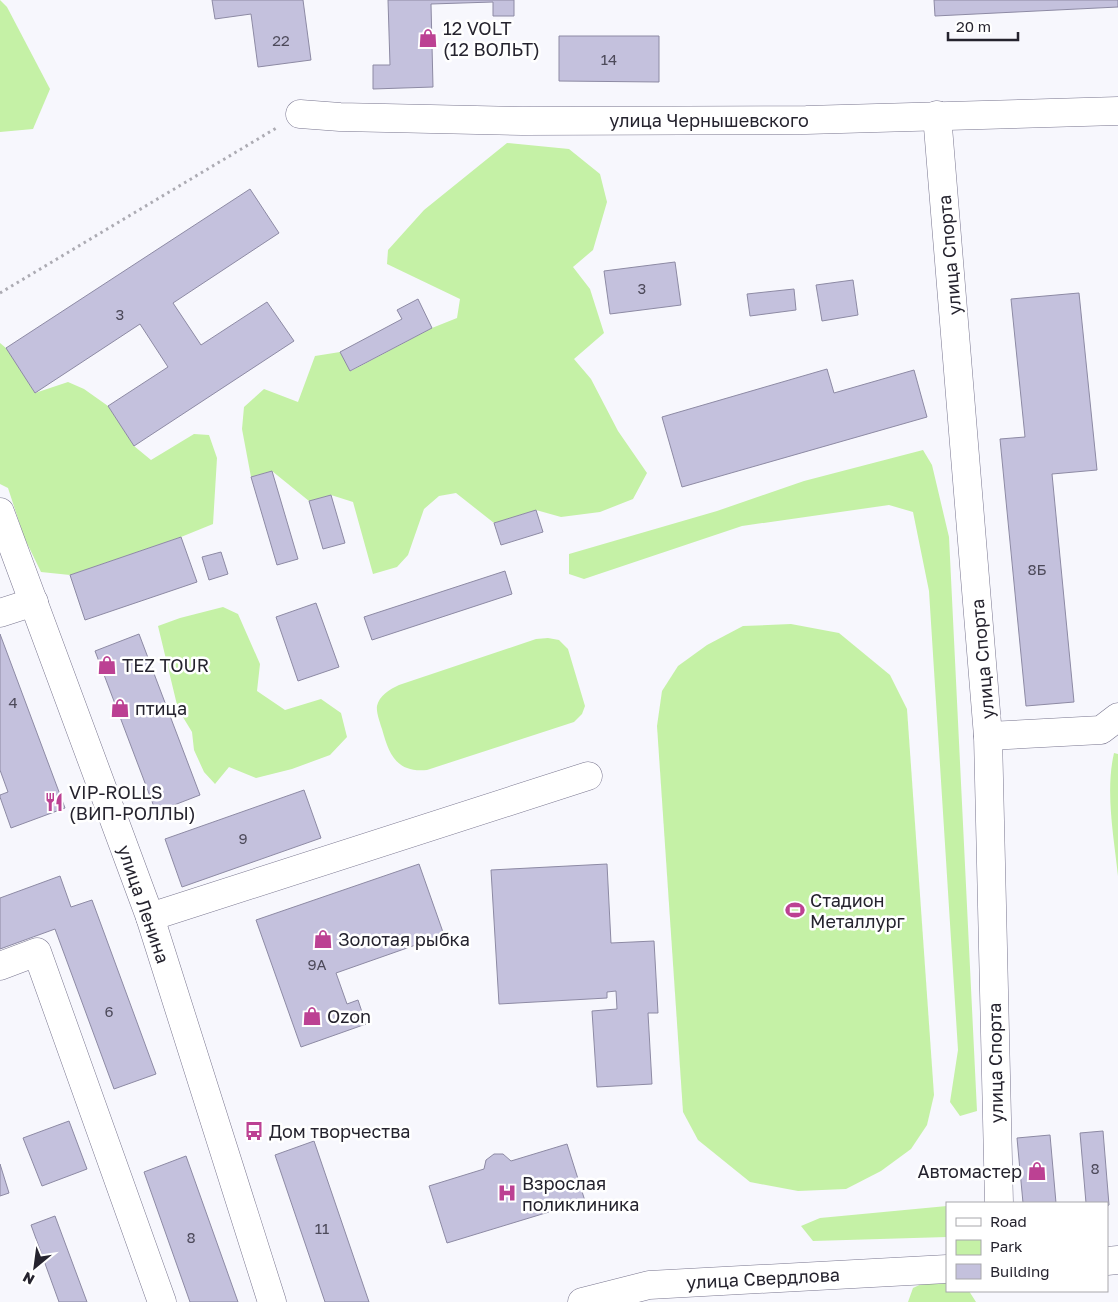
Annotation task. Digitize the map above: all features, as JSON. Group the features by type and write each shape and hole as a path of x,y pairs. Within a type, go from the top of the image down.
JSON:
{"street":[{"name":"улица Чернышевского","path":"300,114 340,117 522,121 806,120 1118,111"},
{"name":"улица Спорта","path":"937,115 988,736 998,1202"},
{"name":"улица Ленина","path":"0,512 150,917 272,1302"},
{"path":"0,613 34,602"},
{"path":"988,736 1102,730 1118,717"},
{"path":"150,917 588,776"},
{"path":"0,966 37,952 162,1302"},
{"name":"улица Свердлова","path":"582,1302 650,1293 946,1269"}],"path":[{"path":"0,293 300,114"}],"green space":[{"path":"0,0 7,7 50,89 33,129 0,132"},
{"path":"507,143 569,149 600,174 607,202 593,250 573,267 590,289 604,333 574,359 591,379 618,431 647,473 633,499 600,512 561,517 536,510 494,523 456,493 439,496 424,509 408,555 397,567 373,574 353,502 331,495 309,501 272,471 251,477 242,429 244,407 264,389 298,402 315,356 340,352 351,371 432,328 457,318 460,299 387,264 388,250 424,210"},
{"path":"0,343 6,348 35,393 68,382 84,389 108,406 134,446 151,460 194,434 209,435 217,458 213,524 70,575 41,572 24,537 8,488 0,484"},
{"path":"923,450 932,465 949,537 977,1111 960,1116 950,1102 958,1050 929,591 913,512 889,505 742,526 584,579 569,574 569,554 717,511 804,481"},
{"path":"223,607 238,614 260,664 257,691 285,710 321,699 341,713 347,737 330,755 292,769 256,778 229,767 215,784 204,772 194,750 192,732 178,709 158,626 180,618"},
{"name":"Стадион Металлург","path":"791,624 839,633 890,675 907,709 934,1095 927,1125 911,1149 881,1171 846,1189 798,1191 750,1182 698,1140 683,1112 657,726 662,691 678,666 707,645 743,626"},
{"path":"548,638 559,640 568,649 585,706 582,714 574,722 427,770 416,770 401,765 391,754 377,711 378,702 385,693 399,685 536,639"},
{"path":"1114,753 1118,754 1118,876 1110,799 1111,768"},
{"path":"946,1206 946,1237 813,1241 801,1226 820,1218"},
{"path":"930,1280 946,1280 946,1292 970,1292 976,1302 908,1302 913,1288"}],"building":[{"path":"212,0 303,0 311,60 258,67 251,14 215,19"},
{"path":"388,0 514,0 514,16 493,16 493,2 431,4 433,87 373,89 373,65 390,65"},
{"path":"934,0 1118,0 1118,7 935,16"},
{"path":"559,36 659,36 659,82 559,81"},
{"path":"250,189 279,233 173,303 201,345 267,302 294,341 134,446 108,406 168,367 140,324 35,393 6,348"},
{"path":"675,262 681,305 610,314 604,271"},
{"path":"853,280 858,315 822,321 816,285"},
{"path":"794,289 796,310 750,316 747,294"},
{"path":"1079,293 1097,470 1052,474 1074,702 1026,706 1000,439 1025,437 1011,299"},
{"path":"418,299 432,328 350,371 340,352 402,319 397,310"},
{"path":"827,369 834,393 914,370 927,417 682,487 662,417"},
{"path":"272,471 298,559 277,565 251,477"},
{"path":"331,495 345,543 323,549 309,501"},
{"path":"536,510 543,532 501,545 494,523"},
{"path":"181,537 197,582 85,620 70,575"},
{"path":"221,552 228,574 209,580 202,557"},
{"path":"505,571 512,594 372,640 364,617"},
{"path":"316,603 339,667 298,681 276,617"},
{"path":"0,634 65,808 11,828 0,797 0,795 8,792 0,770"},
{"path":"139,634 200,795 156,812 95,651"},
{"path":"304,790 321,838 182,887 165,839"},
{"path":"419,864 444,935 336,973 347,1004 358,1000 366,1024 301,1047 256,920"},
{"path":"607,864 611,943 654,941 658,1013 648,1013 652,1084 597,1087 592,1011 617,1009 616,991 607,992 607,998 499,1004 491,870"},
{"path":"60,876 71,907 92,900 156,1074 114,1089 55,929 0,949 0,898"},
{"path":"69,1121 87,1169 42,1186 23,1138"},
{"path":"1103,1131 1109,1205 1108,1206 1108,1202 1086,1202 1080,1133"},
{"name":"Автомастер","path":"1050,1135 1056,1202 1023,1202 1017,1138"},
{"path":"314,1141 369,1302 325,1302 275,1155"},
{"name":"Взрослая поликлиника","path":"567,1144 585,1201 447,1243 429,1186 484,1169 486,1160 494,1154 503,1154 511,1161"},
{"path":"186,1156 238,1302 190,1302 144,1172"},
{"path":"0,1164 9,1193 0,1196"},
{"path":"55,1216 87,1302 59,1302 31,1225"}],"place":[{"name":"12 VOLT (12 ВОЛЬТ)","path":"428,38"},
{"name":"TEZ TOUR","path":"107,665"},
{"name":"птица","path":"120,708"},
{"name":"VIP-ROLLS (ВИП-РОЛЛЫ)","path":"54,802"},
{"name":"Стадион Металлург","path":"795,910"},
{"name":"Золотая рыбка","path":"323,939"},
{"name":"Ozon","path":"312,1016"},
{"name":"Дом творчества","path":"254,1131"},
{"name":"Автомастер","path":"1037,1171"},
{"name":"Взрослая поликлиника","path":"507,1193"}]}
